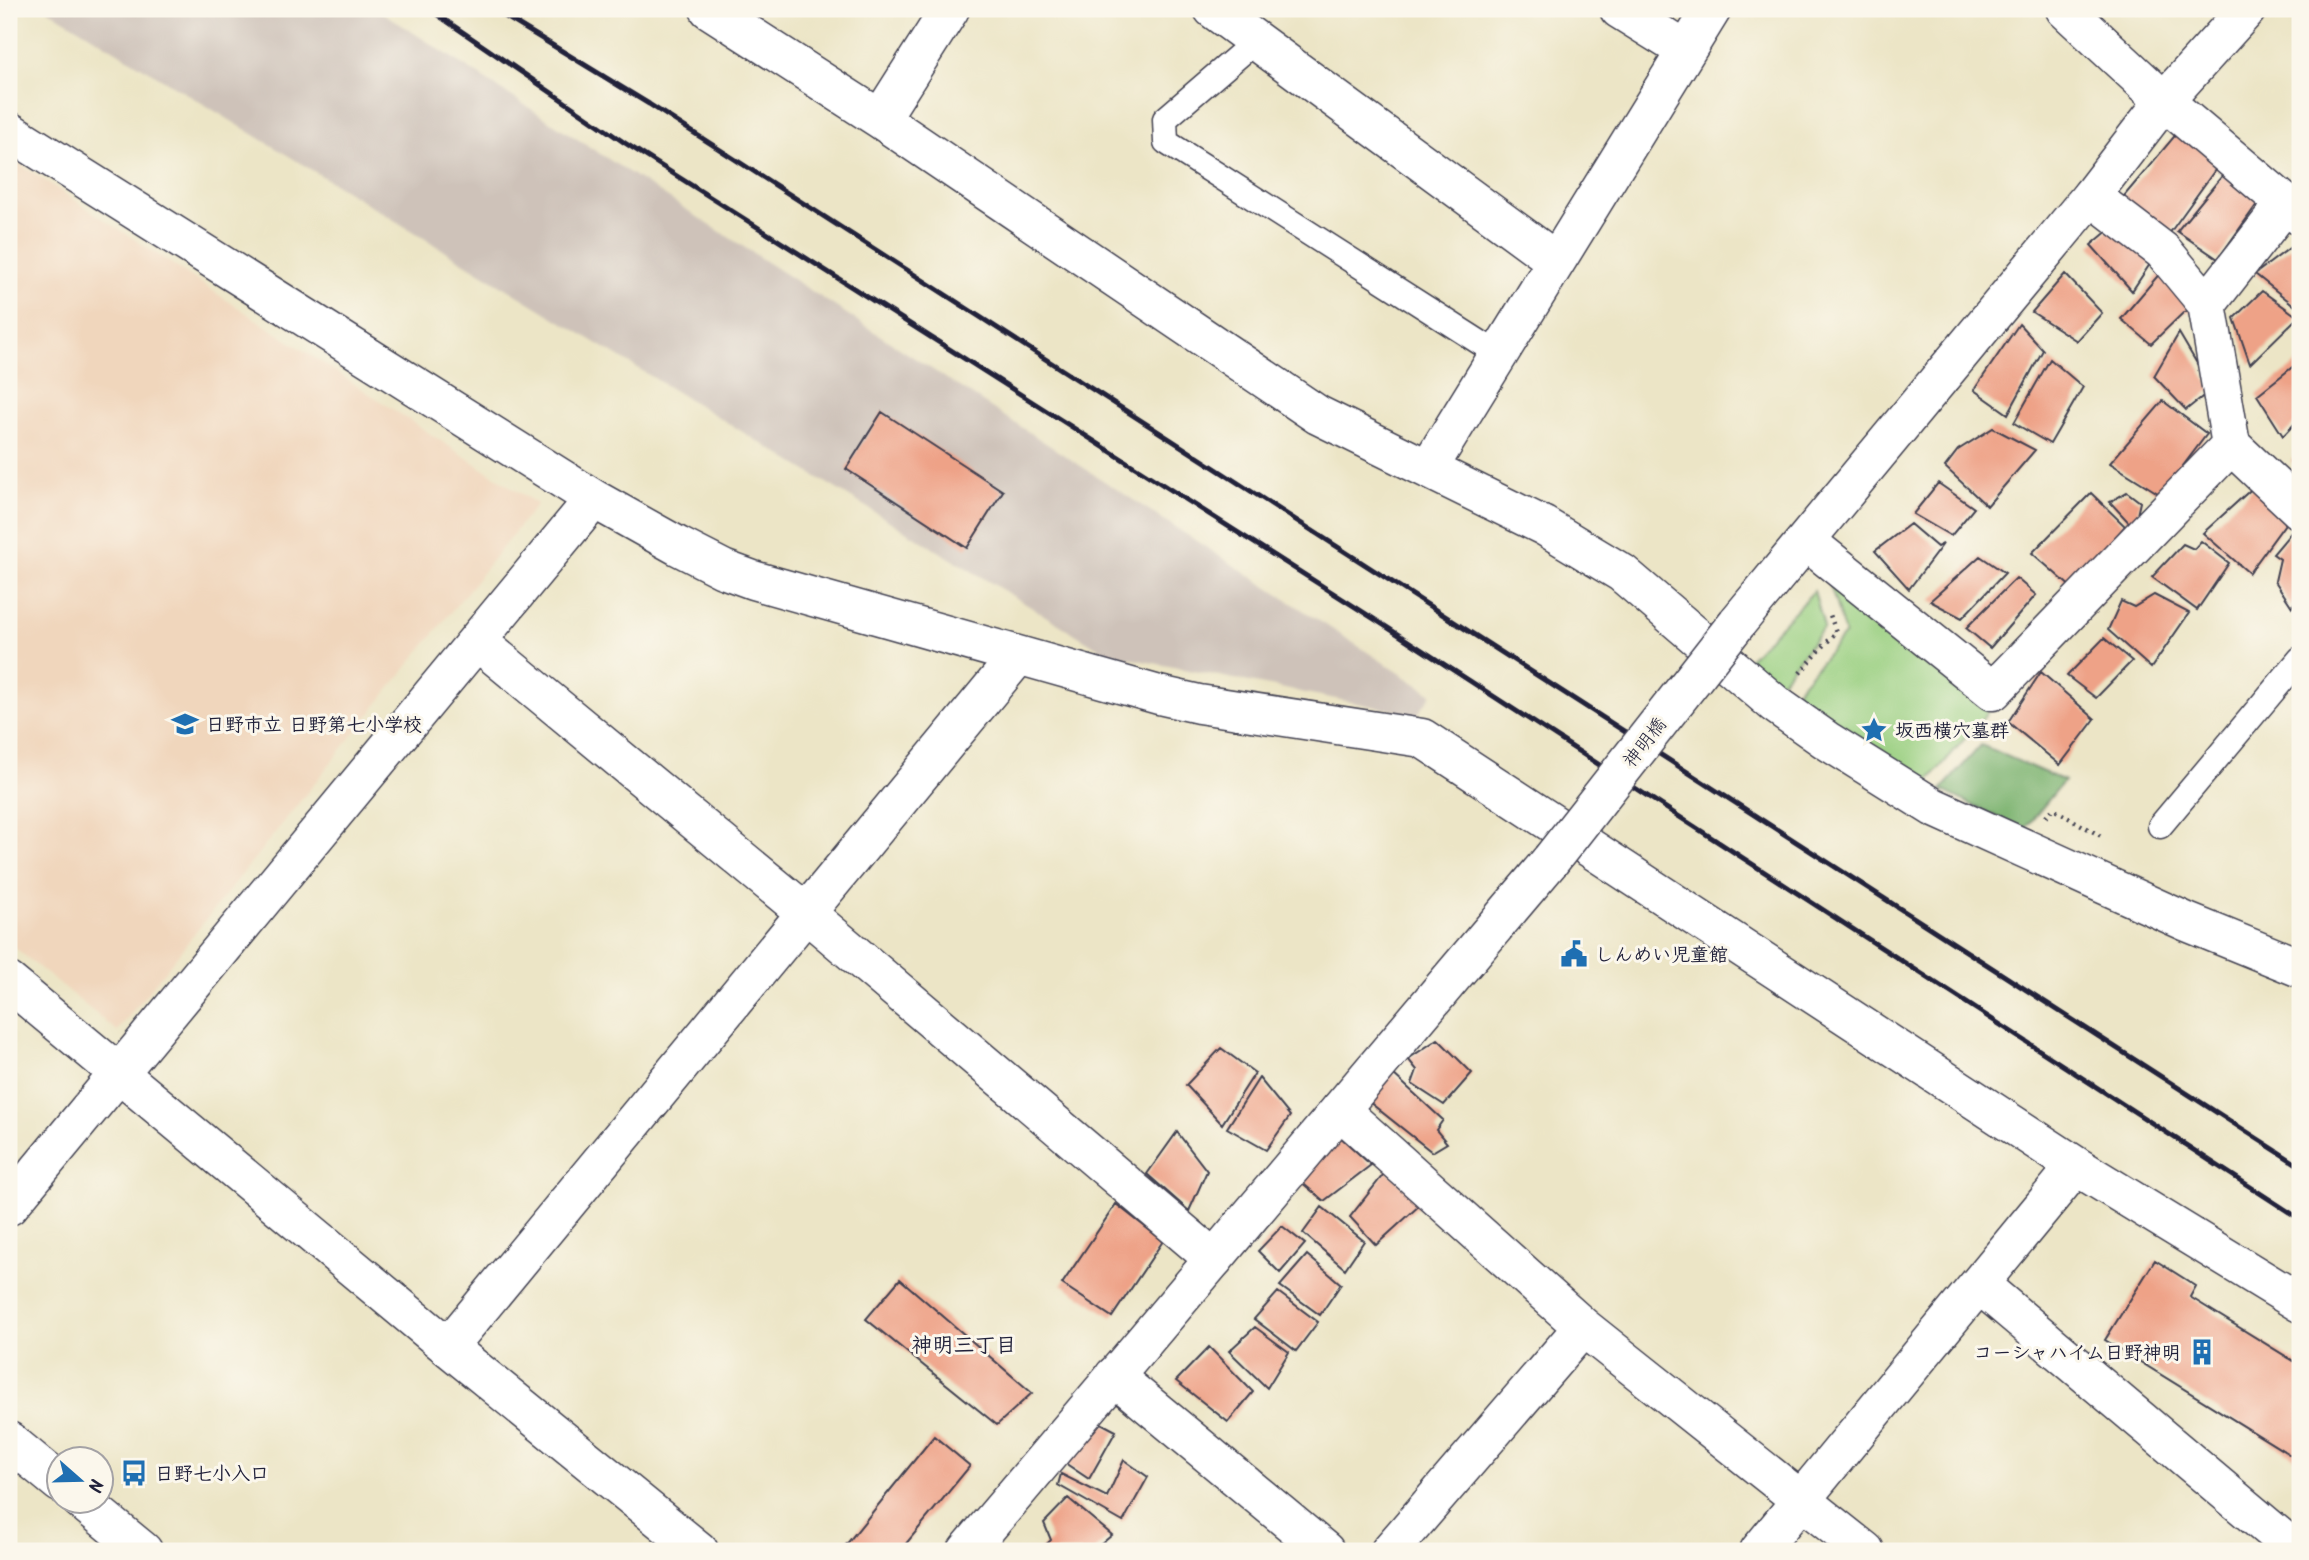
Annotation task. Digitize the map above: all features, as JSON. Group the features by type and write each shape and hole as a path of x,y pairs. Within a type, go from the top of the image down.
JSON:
{"street":[{"path":"709,9 880,119 1318,415 1544,526 1622,573 1775,704 1826,740 1933,807 2187,922 2300,968"},
{"path":"880,119 950,9"},
{"path":"1619,9 1685,50"},
{"path":"1428,469 1712,9"},
{"path":"2065,9 2164,101 2293,209 2207,304"},
{"name":"神明橋","path":"978,1547 1114,1376 1551,860 1737,623 2091,196 2164,101 2247,9"},
{"path":"1221,11 1556,261"},
{"path":"9,131 594,499 723,569 1018,656 1199,704 1422,738 2077,1166 2300,1303"},
{"path":"2091,196 2163,251 2207,304 2231,445 2300,510"},
{"path":"1806,541 1993,691 2231,445"},
{"path":"9,1206 594,499"},
{"path":"477,641 805,912 1214,1259"},
{"path":"448,1347 1018,656"},
{"path":"9,982 448,1347 699,1551"},
{"path":"1340,1110 1583,1327 1865,1551"},
{"path":"1759,1551 2077,1166"},
{"path":"1979,1284 2296,1551"},
{"path":"1390,1551 1583,1327"},
{"path":"1114,1376 1325,1551"},
{"path":"9,1441 46,1471"},
{"path":"98,1514 143,1551"}],"lane":[{"path":"1257,40 1165,119 1166,142 1498,354"},
{"path":"2160,826 2300,659"}],"path":[{"path":"1775,704 1836,632"}],"shaded area":[{"path":"47,9 377,9 1432,694 1417,715 1108,654"},
{"name":"日野市立 日野第七小学校","path":"9,157 537,504 117,1031 9,943"}],"green space":[{"path":"1823,562 1997,701 1925,785 1786,702 1845,634"},
{"path":"1814,591 1824,627 1774,690 1745,663"},
{"path":"1981,745 2064,781 2024,830 1941,790"}],"building":[{"path":"2178,132 2220,163 2169,234 2119,202"},
{"path":"2227,170 2262,197 2218,259 2177,231"},
{"path":"2116,224 2156,255 2132,291 2091,245"},
{"path":"2300,240 2300,310 2255,274"},
{"path":"2161,272 2194,311 2184,312 2151,344 2121,319"},
{"path":"2065,274 2102,313 2077,341 2032,312"},
{"path":"2262,291 2298,317 2250,364 2234,318"},
{"path":"2019,324 2043,350 2008,414 1974,390"},
{"path":"2179,333 2212,389 2186,410 2154,376"},
{"path":"2050,359 2083,387 2050,444 2014,423"},
{"path":"2300,361 2300,418 2283,436 2257,395"},
{"path":"2163,401 2207,434 2161,495 2110,463"},
{"path":"882,412 1003,491 967,548 846,469"},
{"path":"1993,428 2035,450 1987,506 1945,467 1958,450"},
{"path":"2300,450 2300,469 2291,461"},
{"path":"1938,483 1974,508 1951,536 1913,514"},
{"path":"2257,484 2290,517 2249,573 2203,533"},
{"path":"2127,492 2140,502 2134,528 2110,502"},
{"path":"2091,493 2125,526 2072,588 2032,553"},
{"path":"1910,524 1937,547 1943,544 1909,589 1875,551"},
{"path":"2294,529 2300,533 2300,594 2292,607 2275,581 2280,559 2273,554"},
{"path":"2201,541 2229,563 2197,610 2152,577 2183,544 2194,549"},
{"path":"1980,556 2005,573 1962,618 1930,601"},
{"path":"2016,578 2036,595 1990,648 1966,628"},
{"path":"2154,595 2189,613 2151,668 2108,630 2121,601 2134,607"},
{"path":"2104,638 2132,661 2096,698 2067,676"},
{"path":"2041,672 2095,719 2060,765 2008,722"},
{"path":"1438,1039 1472,1073 1444,1105 1412,1084 1417,1070 1408,1059"},
{"path":"1221,1048 1255,1073 1222,1124 1186,1085"},
{"path":"1392,1073 1443,1120 1436,1130 1447,1143 1432,1152 1368,1101"},
{"path":"1259,1078 1290,1116 1266,1150 1227,1128"},
{"path":"1177,1132 1207,1171 1189,1211 1147,1174"},
{"path":"1338,1135 1371,1165 1324,1201 1300,1181"},
{"path":"1387,1170 1421,1204 1376,1245 1350,1217"},
{"path":"1116,1204 1163,1241 1112,1317 1062,1284"},
{"path":"1322,1207 1364,1241 1345,1269 1303,1233"},
{"path":"1282,1226 1305,1244 1280,1273 1258,1251"},
{"path":"1307,1255 1341,1284 1320,1315 1280,1286"},
{"name":"コーシャハイム日野神明","path":"2155,1260 2196,1286 2190,1297 2300,1365 2300,1461 2105,1340"},
{"path":"900,1279 1032,1393 997,1425 866,1319"},
{"path":"1278,1292 1318,1322 1296,1351 1254,1319"},
{"path":"1255,1327 1289,1352 1267,1388 1229,1351"},
{"path":"1209,1347 1253,1392 1228,1422 1176,1381"},
{"path":"1095,1420 1116,1431 1089,1479 1062,1461"},
{"path":"934,1436 970,1466 900,1551 841,1551"},
{"path":"1124,1460 1148,1477 1123,1522 1058,1485 1061,1474 1107,1497"},
{"path":"1068,1498 1112,1535 1093,1551 1039,1551 1051,1540 1044,1523"}],"railway":[{"path":"429,9 625,143 1382,624 2300,1219"},
{"path":"493,9 649,104 2300,1166"}],"place":[{"name":"日野市立 日野第七小学校","path":"185,724"},
{"name":"坂西横穴墓群","path":"1874,730"},
{"name":"しんめい児童館","path":"1574,954"},
{"name":"コーシャハイム日野神明","path":"2202,1352"},
{"name":"日野七小入口","path":"134,1473"}],"district":[{"name":"神明三丁目","path":"964,1345"}]}
